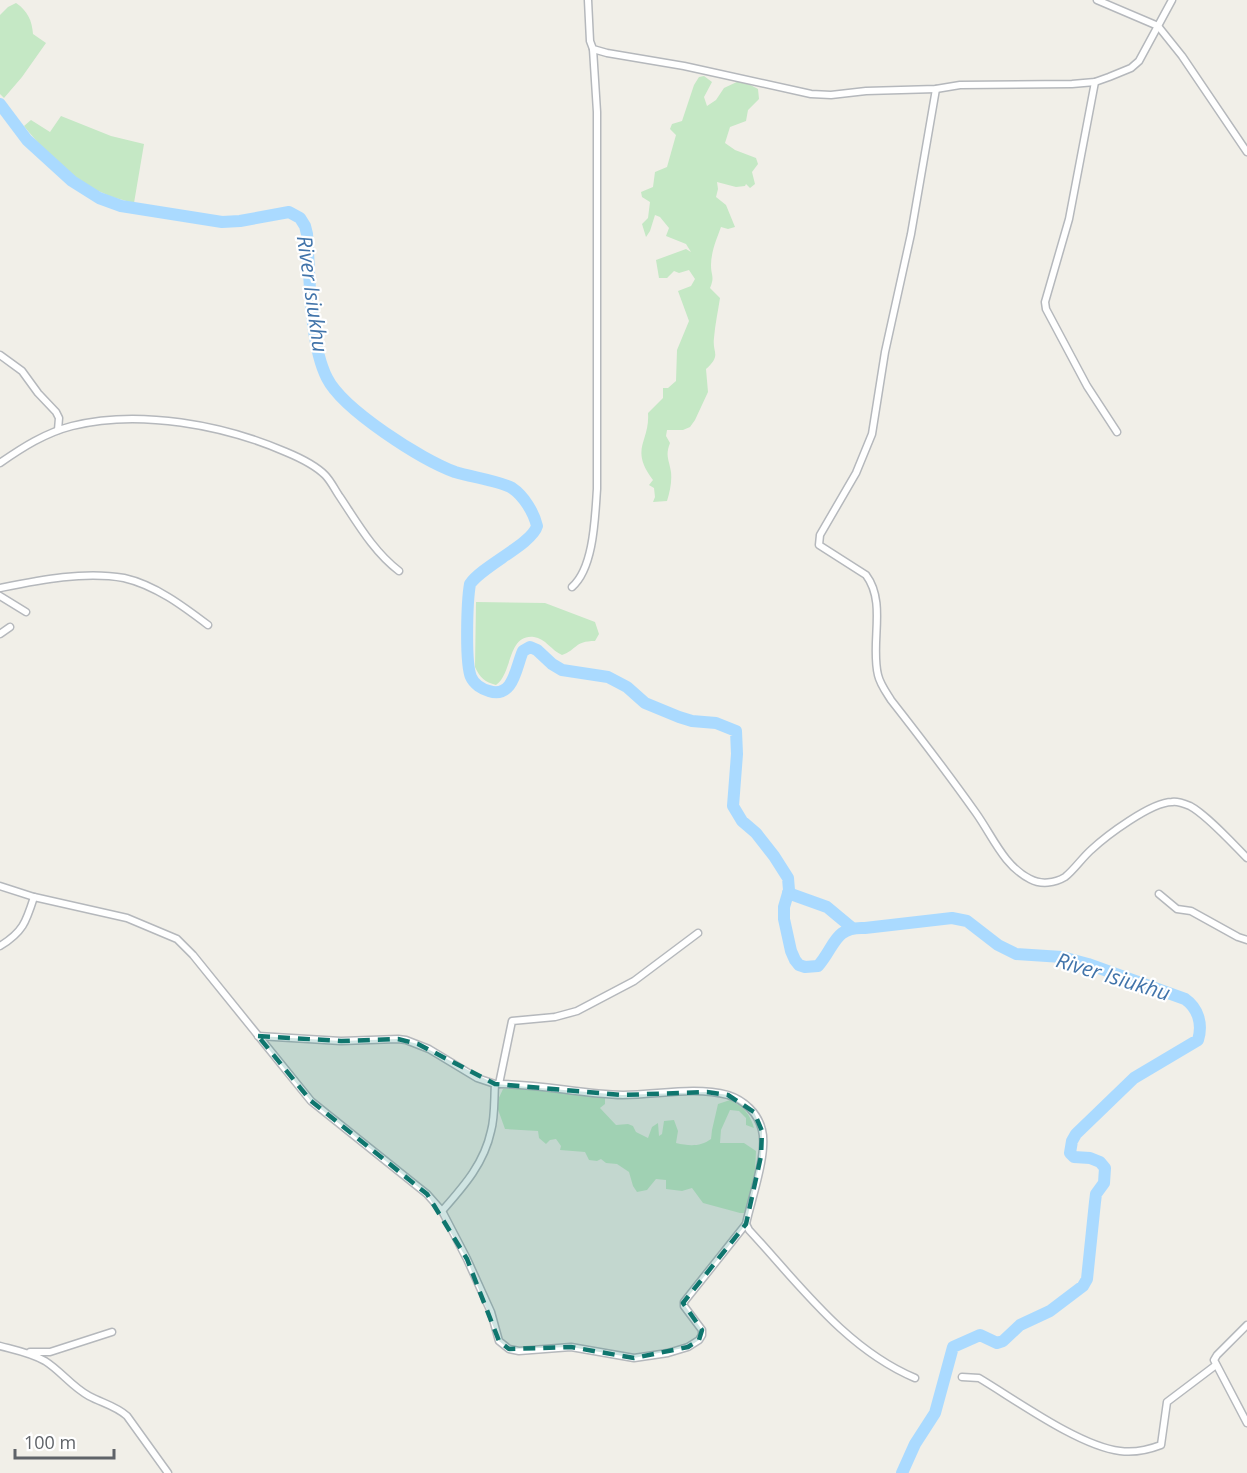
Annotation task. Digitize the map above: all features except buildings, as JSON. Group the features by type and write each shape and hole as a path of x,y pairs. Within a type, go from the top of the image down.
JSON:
{"street":[{"path":"572,587 583,572 590,549 597,489 597,112 588,0"},
{"path":"1097,0 1158,26 1182,56 1247,152"},
{"path":"593,49 811,94 831,95 960,86 1029,86 1095,82 1131,68 1139,61 1172,0"},
{"path":"1095,82 1069,219 1045,302 1046,309 1087,386 1117,432"},
{"path":"936,89 911,234 885,352 872,434 856,473 820,535 819,545 866,575 872,582 876,595 876,662 882,686 975,812 1006,861 1015,870 1033,881 1044,884 1065,876 1090,851 1146,810 1161,803 1173,801 1190,806 1247,858"},
{"path":"0,355 22,370 38,393 57,412 58,430"},
{"path":"0,463 41,436 90,422 132,420 180,423 221,430 296,456 324,474 386,562 399,571"},
{"path":"0,588 75,577 126,579 163,594 208,625"},
{"path":"0,596 26,612"},
{"path":"0,634 10,627"},
{"path":"0,886 34,897 127,918 177,939 193,955 258,1036 311,1101 428,1194 442,1211 491,1312 499,1341 509,1349 519,1351 571,1347 634,1358 668,1353 688,1347 699,1340 702,1330 684,1306 684,1302 746,1224 761,1156 762,1131 754,1112 744,1102 728,1095 707,1092 682,1091 622,1095 497,1084 477,1078 429,1049 406,1040 341,1041 258,1036"},
{"path":"1159,894 1177,909 1191,911 1247,940"},
{"path":"0,946 19,933 34,897"},
{"path":"442,1211 478,1166 486,1149 492,1130 497,1084 512,1021 555,1017 577,1011 634,981 698,933"},
{"path":"746,1224 749,1230 846,1333 874,1357 893,1369 915,1378"},
{"path":"1247,1325 1215,1357 1216,1365 1247,1424"},
{"path":"0,1346 27,1352 50,1352 112,1332"},
{"path":"27,1352 45,1361 89,1396 120,1409 168,1473"},
{"path":"963,1377 980,1378 1092,1444 1120,1451 1146,1451 1161,1445 1167,1402 1216,1365"}],"highlighted area":[{"path":"258,1036 341,1041 398,1039 418,1044 495,1084 622,1095 707,1092 728,1095 754,1112 762,1131 761,1156 746,1224 683,1303 702,1330 699,1340 688,1347 634,1358 571,1347 509,1349 499,1341 467,1259 427,1194 311,1101"}],"green space":[{"path":"16,3 29,17 33,34 46,43 4,98 0,94 0,15"},
{"path":"704,76 712,82 704,97 707,106 716,100 724,88 741,80 758,89 759,99 748,110 746,121 730,127 725,143 735,150 756,158 758,164 752,172 755,184 750,188 746,184 736,187 717,182 716,197 726,205 735,227 728,229 721,227 712,255 713,278 710,288 720,298 714,338 715,357 706,369 708,392 690,427 683,430 667,430 666,436 670,443 668,454 670,490 667,501 653,502 654,488 649,485 653,480 642,460 641,453 648,413 663,398 663,388 668,388 676,381 677,350 689,321 678,291 691,286 695,279 689,270 679,273 674,271 667,278 659,278 656,260 686,249 691,252 686,244 666,236 669,228 660,217 655,215 646,237 642,224 648,218 650,202 642,197 641,192 653,187 655,172 667,167 676,135 670,129 672,124 682,121 694,85 699,77"},
{"path":"61,116 111,136 144,144 134,203 114,198 80,181 50,155 24,126 31,120 50,132"},
{"path":"476,602 545,603 595,622 599,634 595,641 583,642 562,655 538,638 525,638 515,648 505,672 496,685 483,679 475,667"},
{"path":"503,1089 605,1097 605,1104 600,1108 616,1125 633,1126 636,1132 648,1138 652,1127 658,1123 659,1136 662,1134 664,1121 674,1120 678,1131 676,1143 690,1145 699,1145 711,1139 718,1104 730,1100 746,1111 754,1128 746,1125 746,1118 739,1111 730,1110 721,1130 720,1143 744,1143 756,1151 754,1193 744,1213 740,1213 703,1203 692,1188 682,1191 666,1189 666,1180 656,1179 647,1190 637,1192 629,1172 617,1164 606,1163 601,1159 589,1160 585,1152 560,1150 561,1146 556,1139 546,1144 539,1138 538,1131 505,1129 496,1104"}],"waterway":[{"name":"River Isiukhu","path":"0,104 27,140 72,181 99,198 121,206 222,222 289,212 300,218 307,234 311,308 317,346 327,378 336,391 366,419 423,457 455,472 512,488 524,500 536,521 537,526 526,540 470,584 467,646 472,680 486,690 497,692 504,690 513,680 523,651 530,647 562,670 608,677 627,687 645,703 679,717 692,721 716,723 736,731 737,754 733,806 742,821 756,833 774,856 788,878 789,890 784,907 784,919 791,951 799,965 818,966 836,939 847,930 952,918 967,921 998,945 1016,954 1062,957 1088,964 1185,999 1193,1007 1200,1022 1198,1040 1134,1078 1076,1134 1072,1141 1070,1153 1074,1157 1090,1158 1100,1162 1105,1168 1104,1183 1096,1194 1087,1279 1083,1286 1050,1311 1020,1325 1003,1341 997,1343 980,1335 953,1347 935,1413 915,1444 902,1473"},
{"name":"River Isiukhu","path":"788,893 827,907 851,927"}]}
